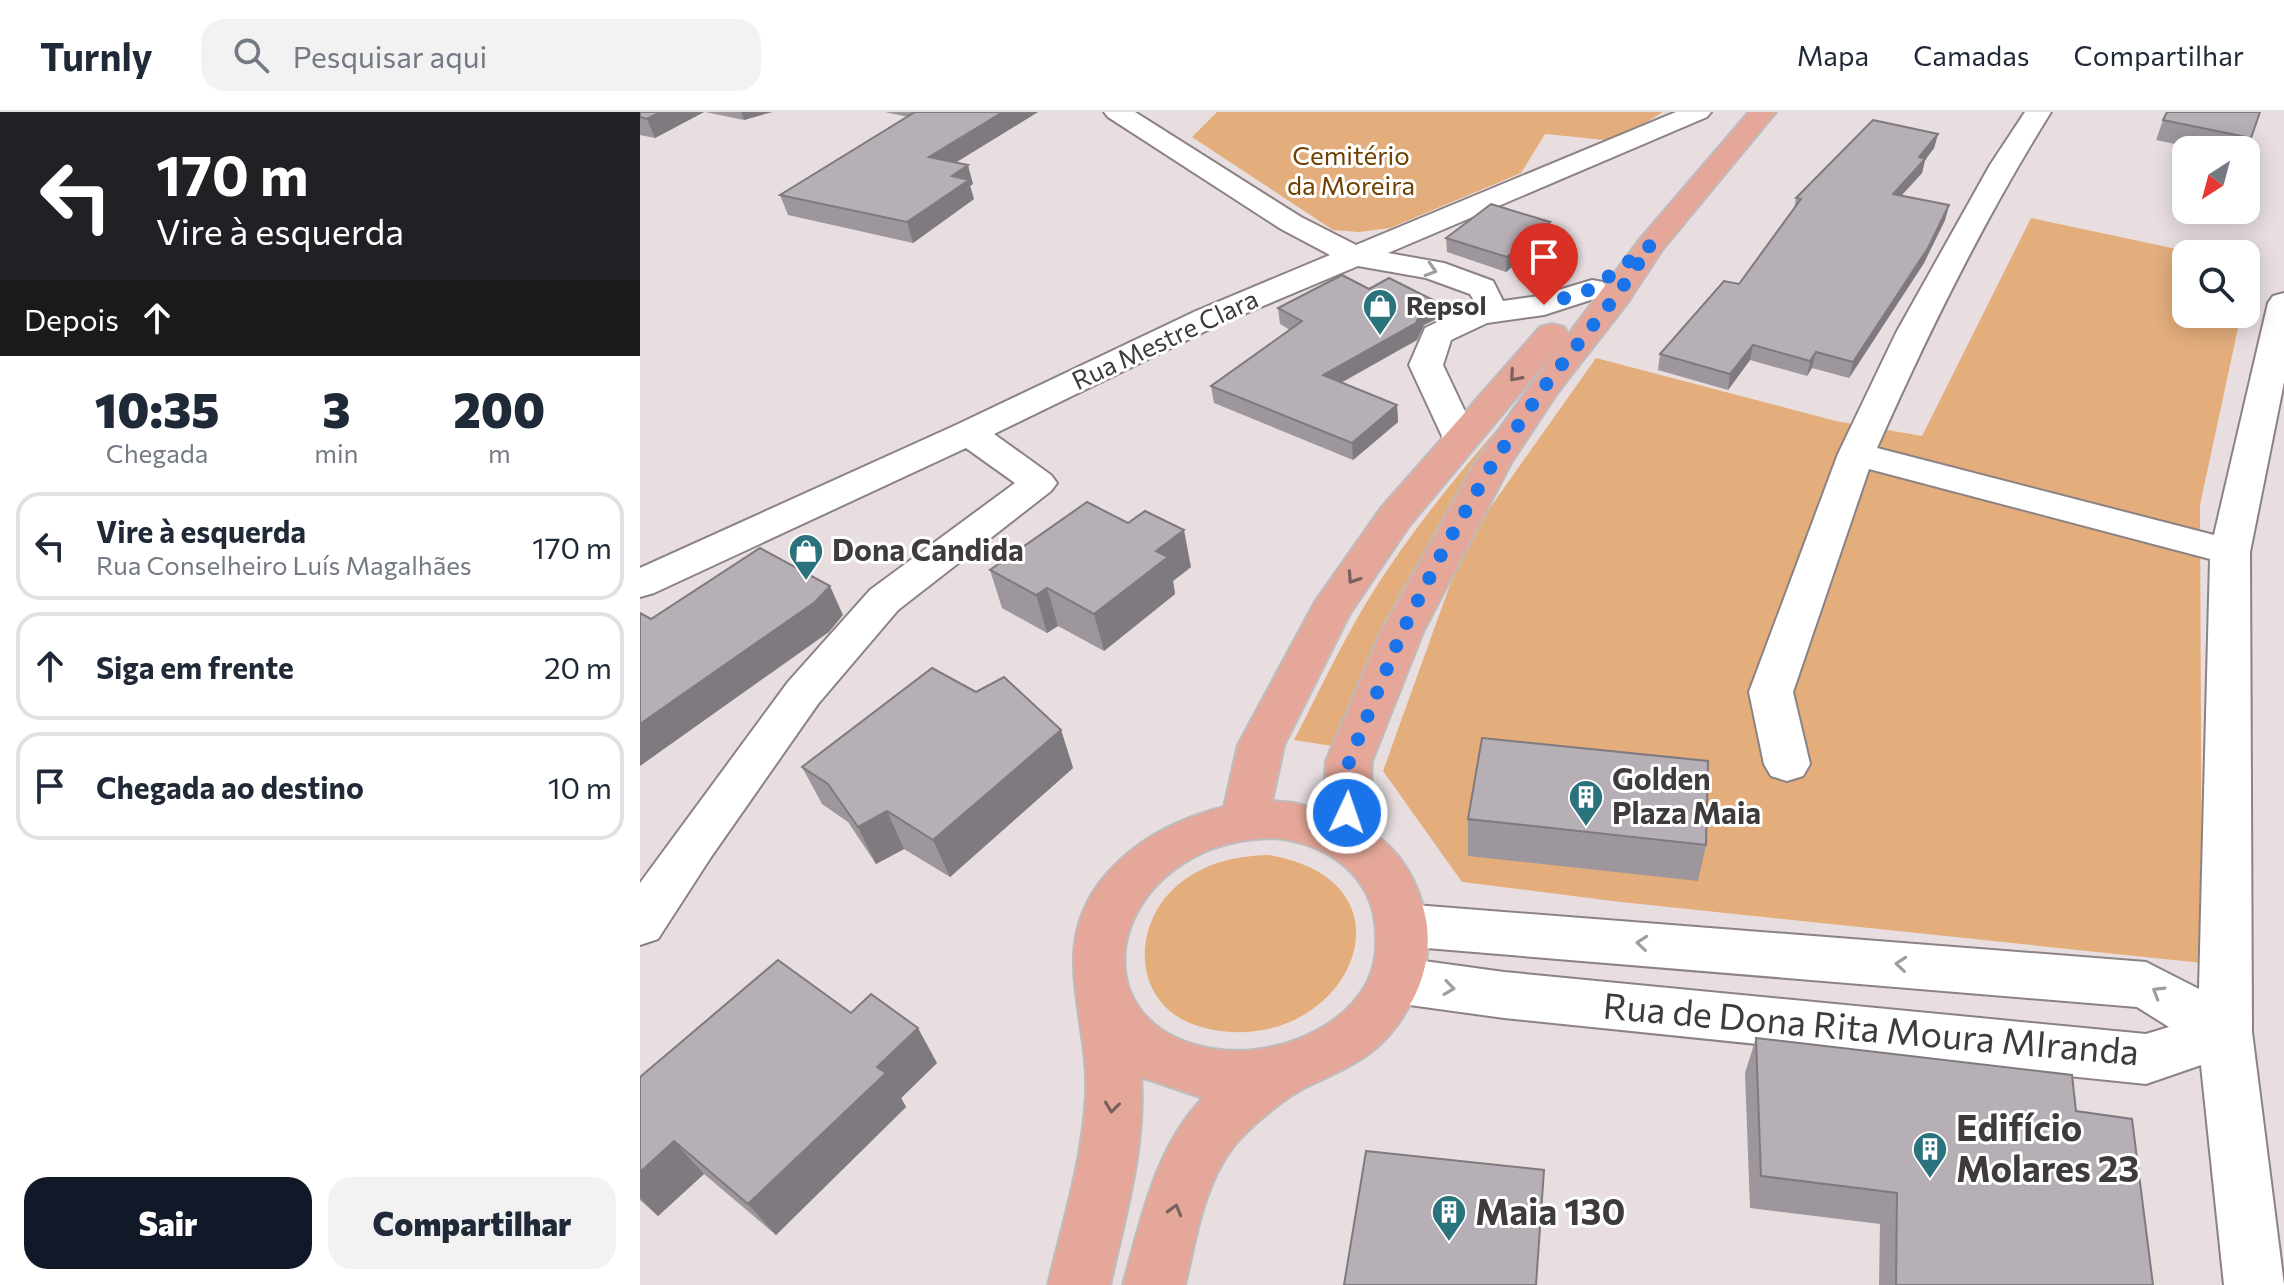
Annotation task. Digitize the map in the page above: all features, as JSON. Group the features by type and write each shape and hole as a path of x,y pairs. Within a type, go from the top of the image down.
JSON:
{"main road":[{"path":"1345,839 1349,761 1402,632 1445,547 1493,463 1535,400 1617,295 1651,245 1761,112"},
{"path":"1244,822 1261,745 1330,612 1395,517 1592,289 1651,245"},
{"path":"1079,1285 1104,1169 1114,1088 1097,959 1107,915 1132,877 1170,846 1215,827 1244,822 1261,820 1306,824 1345,839 1378,865 1398,899 1405,938 1395,980 1371,1019 1332,1051 1283,1072 1227,1114 1196,1153 1186,1175 1154,1285"},
{"path":"1104,1002 1130,1040 1173,1067 1226,1078 1283,1072"}],"street":[{"path":"1117,112 1291,223 1354,256 1412,264 1482,288 1489,299 1479,314"},
{"name":"Rua Mestre Clara","path":"640,584 969,433 1207,318 1698,112"},
{"path":"1787,764 1771,692 1856,454 1912,333 2004,165 2038,112"},
{"path":"1460,439 1426,365 1437,335 1479,314 1544,305 1592,289"},
{"path":"2255,1285 2225,1032 2230,552 2284,303"},
{"path":"640,924 694,843 803,693 884,600 1038,483 969,433"},
{"path":"1856,454 2230,552"},
{"name":"Rua de Dona Rita Moura MIranda","path":"1402,925 2146,985 2225,1032"},
{"name":"Rua de Dona Rita Moura MIranda","path":"1395,980 1519,997 2146,1059 2225,1032"}],"green space":[{"name":"Cemitério da Moreira","path":"1217,112 1663,112 1637,128 1605,140 1545,134 1521,173 1390,228 1359,232 1333,230 1192,137"},
{"path":"2031,218 2172,248 2172,328 2238,328 2200,505 2202,963 1621,902 1462,882 1383,771 1465,543 1596,358 1836,421 1922,436"},
{"path":"1505,420 1452,506 1332,746 1294,740 1344,641 1378,584 1439,499"},
{"path":"1268,855 1318,872 1346,898 1356,931 1349,964 1329,995 1296,1019 1254,1031 1205,1028 1180,1018 1161,1002 1150,983 1145,961 1146,938 1154,915 1168,895 1196,872 1226,860"}],"building":[{"path":"640,112 660,112 647,119 640,117"},
{"path":"915,112 1003,112 929,157 968,165 952,176 969,180 907,222 780,195"},
{"path":"2167,112 2260,112 2252,136 2163,120"},
{"path":"1873,120 1938,134 1919,157 1925,159 1893,194 1949,205 1928,248 1853,362 1816,352 1810,361 1753,345 1730,374 1660,354 1724,281 1739,284 1801,199 1796,198"},
{"path":"1491,204 1550,222 1507,257 1446,238"},
{"path":"1342,275 1369,289 1389,278 1437,302 1423,309 1416,323 1323,375 1397,405 1352,443 1211,386 1302,321 1278,308"},
{"path":"1087,502 1128,523 1145,511 1184,530 1156,551 1168,557 1094,614 1047,588 1036,595 990,570"},
{"path":"760,548 830,586 815,602 640,724 640,613 651,619"},
{"path":"932,668 976,692 1004,677 1061,730 933,840 887,811 858,827 828,784 802,767"},
{"path":"1482,738 1708,761 1706,845 1468,819"},
{"path":"778,960 851,1013 871,994 918,1028 877,1067 886,1073 748,1204 674,1141 640,1172 640,1077"},
{"name":"Edifício Molares 23","path":"1756,1038 2072,1075 2076,1111 2132,1119 2153,1285 1896,1285 1897,1193 1761,1176"},
{"name":"Maia 130","path":"1366,1151 1544,1170 1536,1285 1344,1285"}],"place":[{"name":"Repsol","path":"1380,337"},
{"name":"Dona Candida","path":"806,582"},
{"name":"Golden Plaza Maia","path":"1586,828"},
{"name":"Edifício Molares 23","path":"1930,1180"},
{"name":"Maia 130","path":"1449,1243"}],"route":[{"path":"1347,813 1349,761 1402,632 1445,547 1493,463 1544,387 1617,295 1651,245 1592,289 1544,305"}]}
